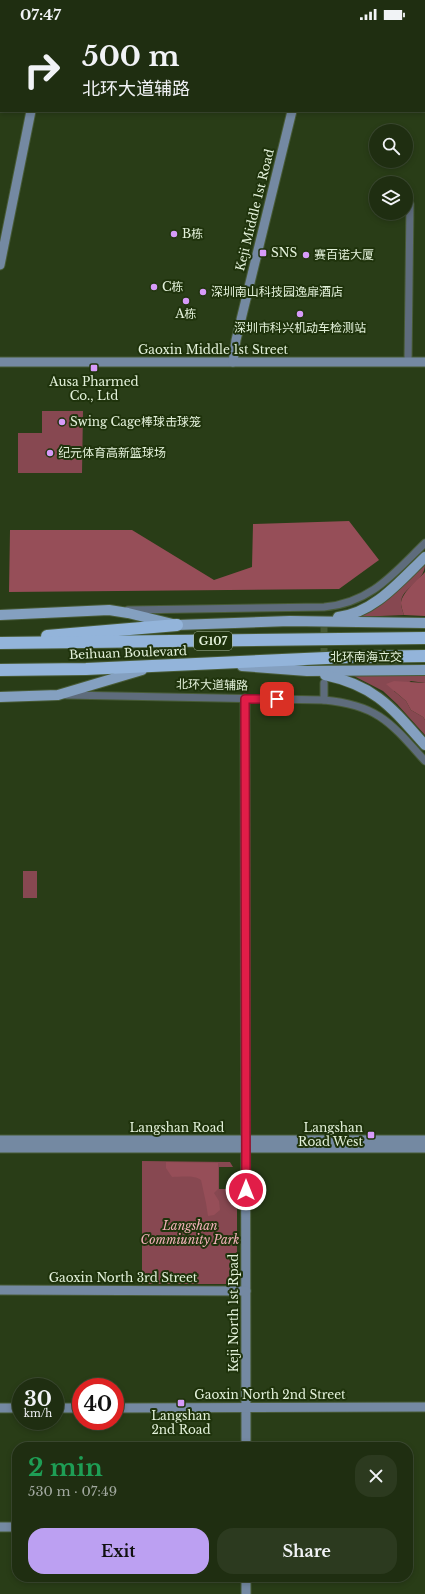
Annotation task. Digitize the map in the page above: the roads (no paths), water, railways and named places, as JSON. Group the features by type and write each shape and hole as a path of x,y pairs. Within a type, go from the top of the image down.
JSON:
{"highway":[{"path":"0,640 177,626"},
{"name":"Beihuan Boulevard","path":"0,643 425,638"},
{"name":"Beihuan Boulevard","path":"0,670 86,669 349,657 425,656"}],"main road":[{"path":"0,615 109,610 128,613 177,626 290,621 340,617 353,614 365,608 386,594 425,557"},
{"path":"290,621 425,623"},
{"name":"北环大道辅路","path":"214,664 307,671"},
{"path":"58,695 157,666"},
{"name":"北环南海立交","path":"307,671 425,670"},
{"path":"307,671 351,682 375,694 400,717 425,745"},
{"name":"北环大道辅路","path":"0,697 58,695"}],"street":[{"path":"0,265 31,112"},
{"name":"Keji Middle 1st Road","path":"233,362 236,340 292,112"},
{"path":"408,362 410,220"},
{"name":"Gaoxin Middle 1st Street","path":"0,362 425,362"},
{"path":"109,610 324,611 346,604 380,586 425,542"},
{"path":"324,683 324,700"},
{"name":"北环大道辅路","path":"58,695 341,701 356,705 383,718 394,727 425,761"},
{"name":"Keji North 1st Rpad","path":"245,699 246,1442"},
{"name":"Langshan Road","path":"0,1140 425,1148"},
{"name":"Langshan Road","path":"0,1148 425,1140"},
{"name":"Gaoxin North 3rd Street","path":"0,1290 246,1290"},
{"name":"Gaoxin North 2nd Street","path":"124,1408 425,1407"},
{"path":"0,1408 12,1408"},
{"path":"0,1527 12,1527"},
{"path":"246,1582 246,1594"}],"tunnel":[{"path":"324,614 324,676"}],"place":[{"name":"B栋","path":"174,234"},
{"name":"SNS","path":"263,253"},
{"name":"赛百诺大厦","path":"306,255"},
{"name":"C栋","path":"154,287"},
{"name":"深圳南山科技园逸扉酒店","path":"203,292"},
{"name":"A栋","path":"186,301"},
{"name":"深圳市科兴机动车检测站","path":"300,314"},
{"name":"Ausa Pharmed Co., Ltd","path":"94,368"},
{"name":"Swing Cage棒球击球笼","path":"62,422"},
{"name":"纪元体育高新篮球场","path":"50,453"},
{"name":"Langshan Road West","path":"371,1135"},
{"name":"Langshan 2nd Road","path":"181,1403"}],"park label":[{"name":"Langshan Commiunity Park","path":"190,1233"}]}
